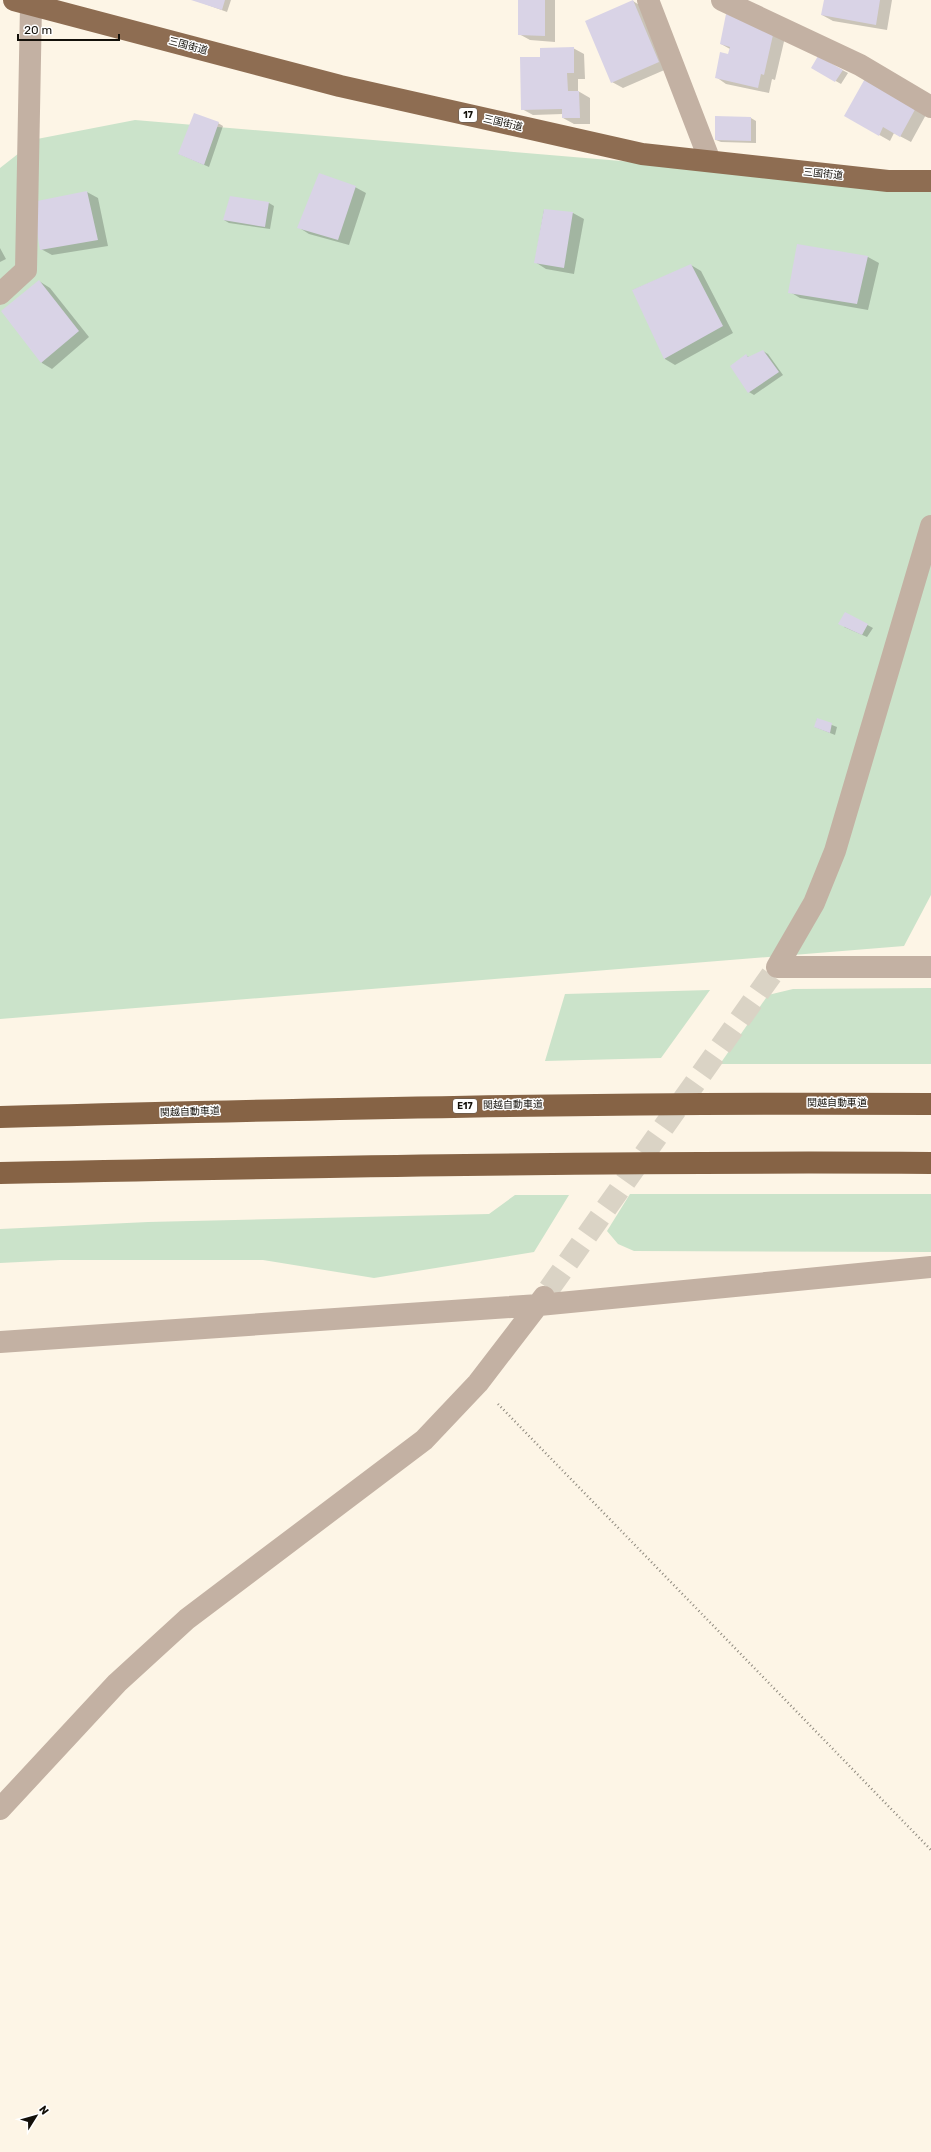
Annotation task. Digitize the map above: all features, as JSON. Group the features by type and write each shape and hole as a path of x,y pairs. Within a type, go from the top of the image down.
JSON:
{"highway":[{"name":"三国街道","path":"22,2 348,88 642,154 888,181 931,181"},
{"name":"関越自動車道","path":"0,1117 354,1107 737,1103 931,1104"},
{"path":"0,1173 374,1166 732,1162 931,1163"}],"street":[{"path":"648,0 710,161"},
{"path":"722,0 860,65 931,107"},
{"path":"0,294 26,270 22,2"},
{"path":"931,526 835,851 814,903 777,967 931,967"},
{"path":"0,1342 544,1297 931,1268"},
{"path":"0,1810 117,1683 187,1619 424,1440 478,1383 544,1297"}],"path":[{"path":"478,1383 931,1850"}],"green space":[{"path":"135,120 931,187 931,895 904,946 0,1019 0,168 37,139"},
{"path":"931,988 931,1064 720,1064 768,995 793,989"},
{"path":"710,990 661,1058 545,1061 565,994"},
{"path":"630,1194 931,1194 931,1252 634,1251 618,1244 607,1231"},
{"path":"515,1195 569,1195 534,1252 374,1278 263,1260 60,1260 0,1263 0,1229 148,1222 489,1214"}],"building":[{"path":"191,0 225,0 222,10"},
{"path":"518,0 545,0 545,36 518,35"},
{"path":"633,0 659,62 611,83 585,21"},
{"path":"824,0 880,0 876,25 821,15"},
{"path":"726,14 775,26 764,75 761,74 758,88 715,78 720,52 728,54 730,47 720,44"},
{"path":"574,47 574,73 567,73 568,91 579,91 580,118 562,118 562,109 521,110 520,57 540,57 540,48"},
{"path":"818,56 843,70 835,82 811,68"},
{"path":"867,75 918,104 900,137 883,127 879,136 844,116"},
{"path":"194,113 219,122 204,165 178,154"},
{"path":"715,116 751,117 751,141 715,140"},
{"path":"319,173 356,186 338,240 297,228"},
{"path":"87,191 98,240 40,250 32,202"},
{"path":"230,196 269,202 265,227 223,220"},
{"path":"544,209 573,212 564,268 534,263"},
{"path":"797,244 868,256 857,304 788,293"},
{"path":"691,264 723,326 664,359 632,290"},
{"path":"39,280 79,331 41,363 1,311"},
{"path":"763,350 779,372 748,393 730,366 746,354 748,357"},
{"path":"845,612 868,624 862,635 838,624"},
{"path":"817,718 832,723 830,733 814,727"}],"tunnel":[{"path":"549,1289 777,967"}]}
